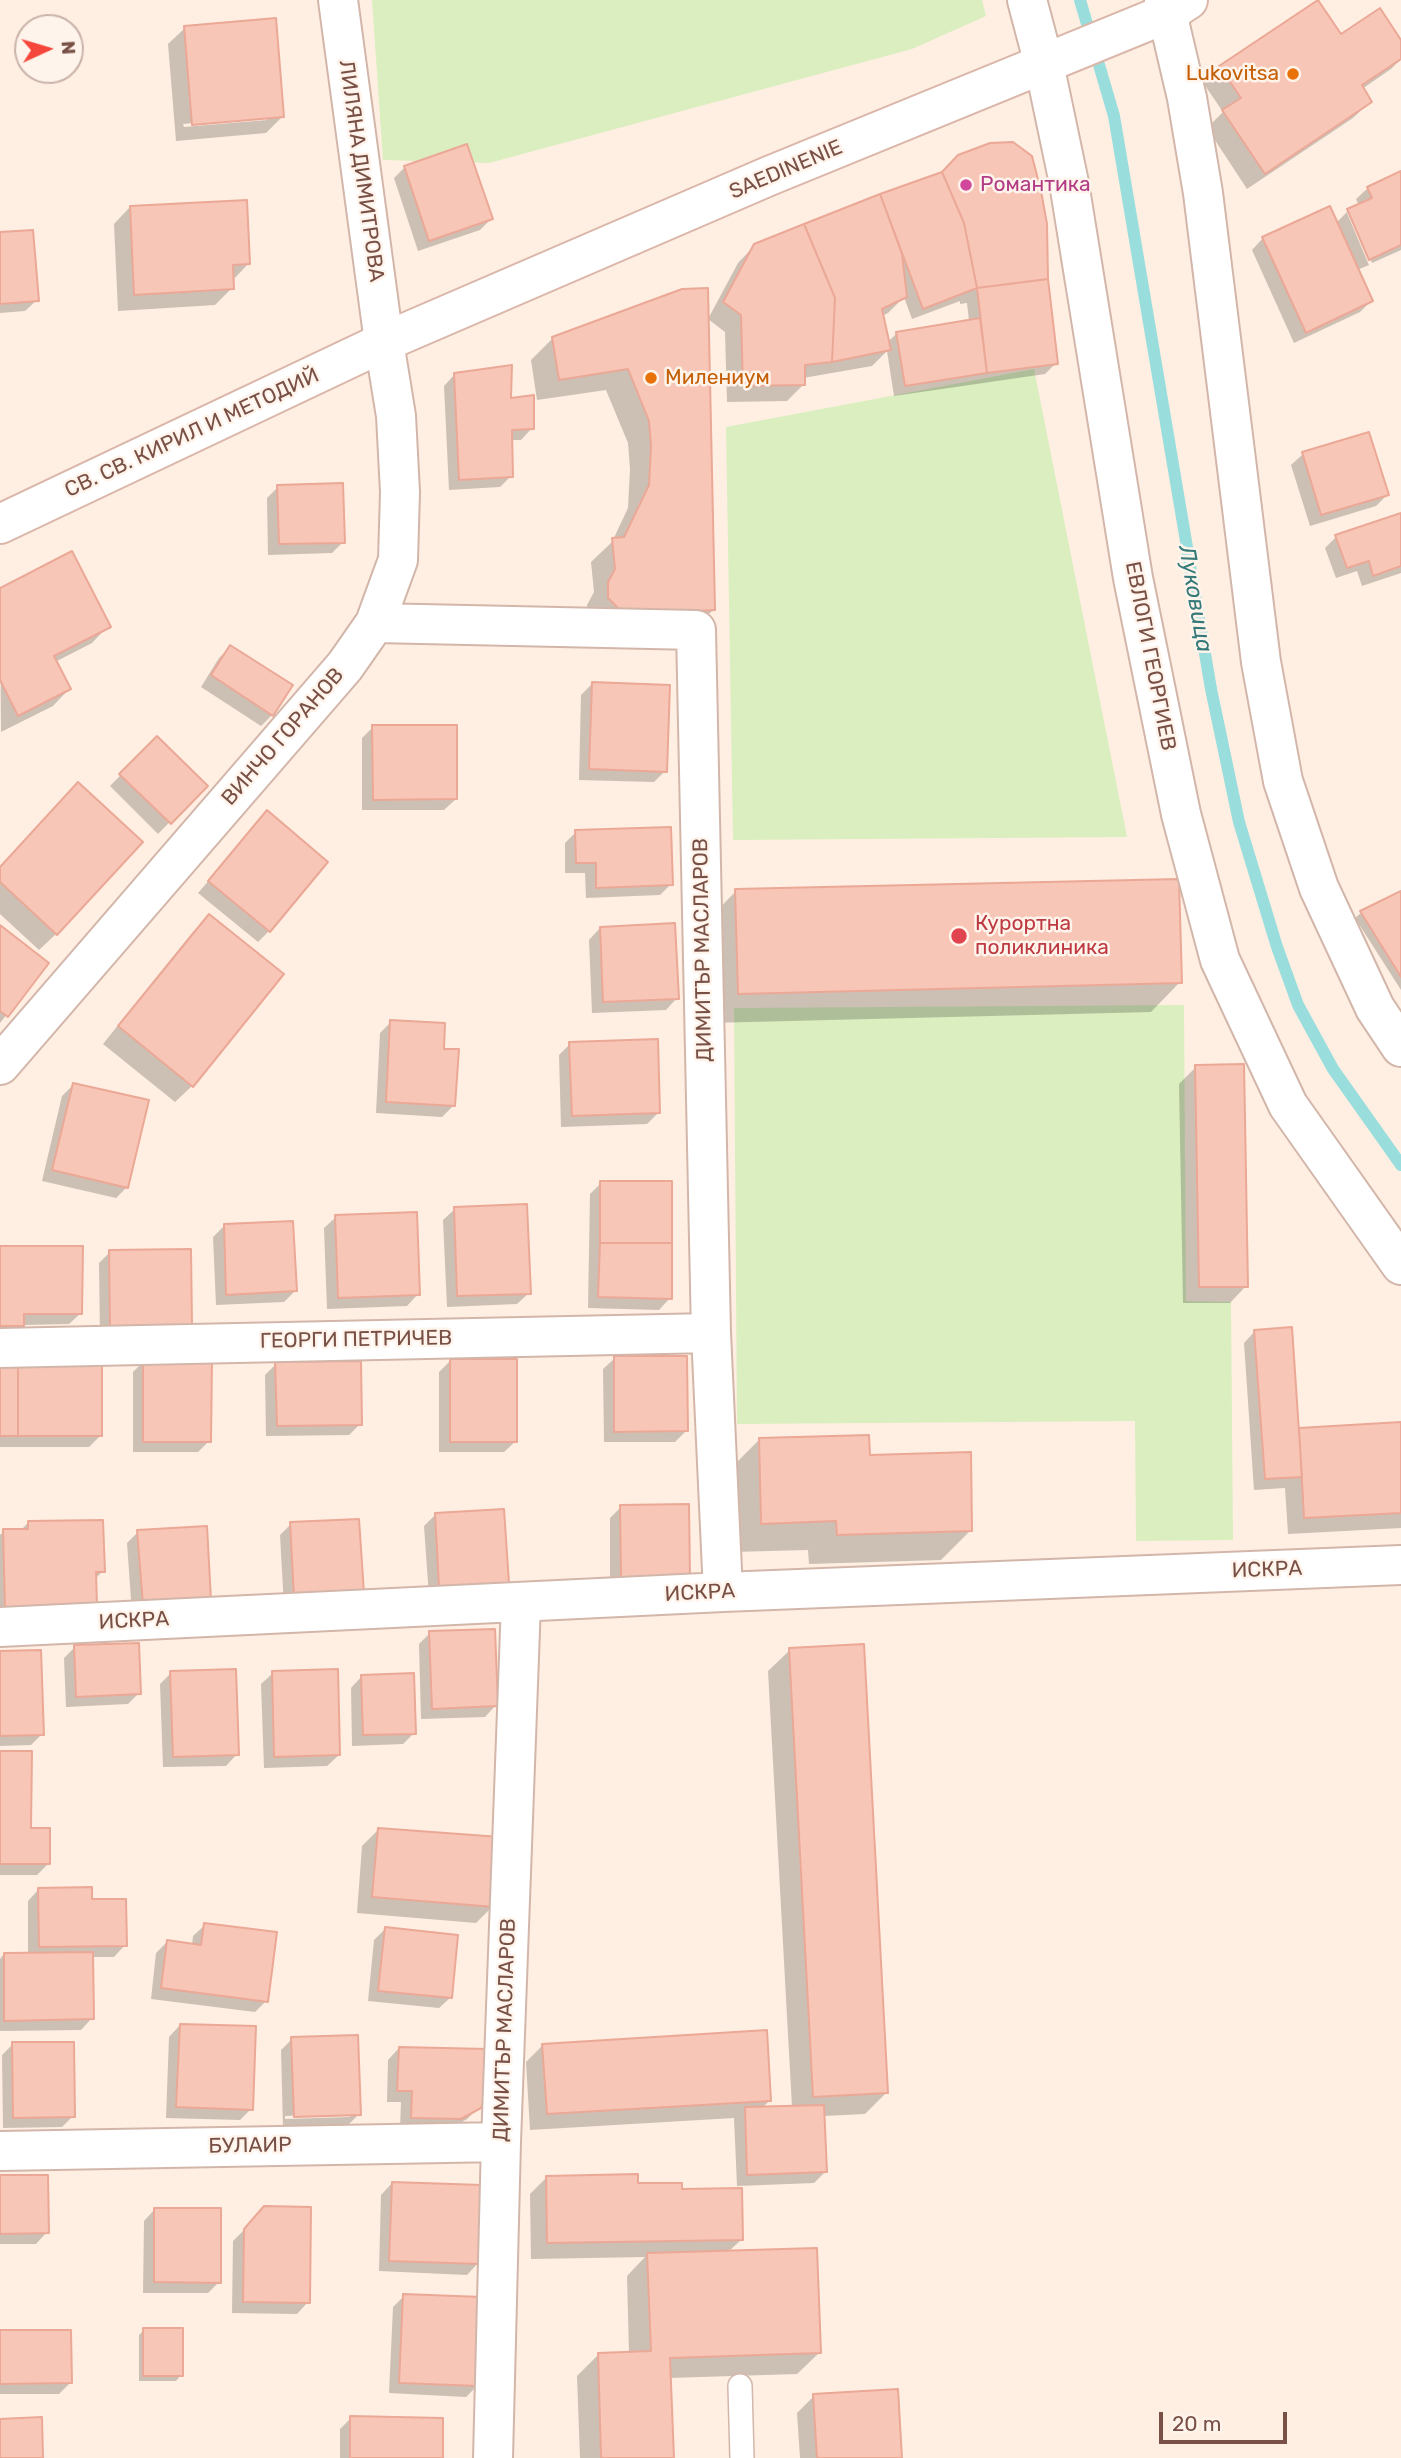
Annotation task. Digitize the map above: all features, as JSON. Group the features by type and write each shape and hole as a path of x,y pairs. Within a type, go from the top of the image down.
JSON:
{"street":[{"name":"ЛИЛЯНА ДИМИТРОВА","path":"338,0 384,342"},
{"name":"ЕВЛОГИ ГЕОРГИЕВ","path":"1027,0 1044,64 1069,184 1133,578 1181,814 1220,960 1288,1105 1401,1265"},
{"name":"SAEDINENIE","path":"384,342 769,176 1044,64 1173,4"},
{"path":"1173,4 1203,193 1261,662 1283,781 1320,888 1375,1008 1401,1046"},
{"name":"СВ. СВ. КИРИЛ И МЕТОДИЙ","path":"0,524 384,342"},
{"name":"ВИНЧО ГОРАНОВ","path":"0,1065 345,666 375,623 398,560 400,492 396,416 384,342"},
{"name":"ДИМИТЪР МАСЛАРОВ","path":"375,623 696,630 711,1333 723,1592"},
{"name":"ГЕОРГИ ПЕТРИЧЕВ","path":"0,1348 711,1333"},
{"name":"ИСКРА","path":"0,1627 723,1592 1401,1565"},
{"name":"ДИМИТЪР МАСЛАРОВ","path":"493,2458 501,2142 521,1603"},
{"name":"БУЛАИР","path":"0,2151 501,2142"}],"lane":[{"path":"740,2386 742,2458"}],"green space":[{"path":"372,0 982,0 986,16 912,49 489,163 383,160"},
{"path":"1034,369 1127,837 733,840 726,427"},
{"path":"1184,1005 1186,1301 1231,1302 1233,1540 1136,1541 1135,1421 737,1424 734,1008"}],"building":[{"path":"1318,0 1341,34 1380,8 1401,40 1401,59 1362,85 1372,102 1265,174 1222,110 1241,98 1219,66"},
{"path":"276,18 284,117 192,125 184,26"},
{"path":"1013,142 1032,156 1041,191 1047,224 1048,279 977,288 964,223 942,172 958,155 990,143"},
{"path":"467,144 493,219 429,241 404,166"},
{"path":"1401,171 1401,245 1369,260 1347,209 1372,198 1367,187"},
{"path":"942,172 964,223 977,288 923,309 880,194"},
{"path":"880,194 902,254 907,297 882,309 891,350 832,362 835,298 804,224"},
{"path":"247,200 250,264 233,265 234,289 134,295 130,206"},
{"path":"1330,206 1373,301 1306,333 1262,237"},
{"path":"804,224 835,298 832,362 805,365 805,385 743,386 741,315 723,302 754,244"},
{"path":"33,230 39,301 0,304 0,232"},
{"path":"1048,279 1058,364 987,373 977,288"},
{"path":"708,288 715,610 641,614 619,609 608,598 608,582 615,569 612,538 624,537 649,485 649,421 628,369 559,380 552,337 682,289"},
{"path":"980,318 987,373 905,386 896,332"},
{"path":"512,365 511,398 534,395 534,429 512,430 513,477 459,480 454,373"},
{"path":"1369,432 1389,495 1321,515 1302,452"},
{"path":"343,483 345,543 279,544 277,485"},
{"path":"1401,513 1401,566 1373,576 1369,561 1347,568 1335,535"},
{"path":"72,551 111,627 54,656 71,689 18,716 0,680 0,588"},
{"path":"230,645 293,685 273,716 211,675"},
{"path":"592,682 670,685 667,772 589,769"},
{"path":"372,725 457,725 457,799 373,800"},
{"path":"157,736 208,786 171,824 119,774"},
{"path":"78,782 143,842 57,935 0,882 0,867"},
{"path":"267,810 328,862 270,932 208,881"},
{"path":"671,827 673,885 596,888 596,863 576,863 575,830"},
{"name":"Курортна поликлиника","path":"1179,879 1182,983 738,994 735,889"},
{"path":"1401,891 1401,977 1360,911"},
{"path":"209,914 284,974 193,1087 118,1026"},
{"path":"675,923 679,999 603,1002 600,927"},
{"path":"0,925 49,963 8,1017 0,1011"},
{"path":"390,1020 445,1023 444,1049 459,1049 455,1106 386,1102"},
{"path":"658,1039 660,1113 572,1116 569,1042"},
{"path":"1244,1064 1248,1287 1199,1287 1195,1065"},
{"path":"73,1083 149,1100 128,1188 52,1170"},
{"path":"600,1181 672,1181 672,1243 600,1243"},
{"path":"527,1204 531,1294 457,1296 454,1207"},
{"path":"417,1212 420,1295 338,1298 335,1215"},
{"path":"293,1221 297,1291 226,1295 224,1224"},
{"path":"600,1243 672,1243 672,1299 598,1297"},
{"path":"0,1246 83,1246 82,1314 24,1314 24,1326 0,1326"},
{"path":"191,1249 192,1326 110,1326 109,1250"},
{"path":"1292,1327 1302,1477 1265,1479 1254,1330"},
{"path":"614,1356 687,1356 688,1431 614,1432"},
{"path":"102,1357 102,1436 18,1436 18,1358"},
{"path":"0,1358 18,1358 18,1436 0,1436"},
{"path":"143,1359 212,1359 211,1442 143,1442"},
{"path":"450,1359 517,1359 517,1442 450,1442"},
{"path":"361,1361 362,1425 277,1426 275,1362"},
{"path":"1401,1422 1401,1513 1304,1518 1299,1428"},
{"path":"869,1435 870,1455 971,1452 972,1531 837,1535 836,1521 761,1524 759,1438"},
{"path":"689,1504 690,1578 621,1579 620,1505"},
{"path":"504,1509 509,1583 439,1587 435,1513"},
{"path":"359,1519 364,1593 294,1597 290,1522"},
{"path":"103,1520 105,1572 96,1572 97,1606 5,1608 3,1529 28,1529 28,1521"},
{"path":"207,1526 211,1600 143,1604 137,1530"},
{"path":"495,1629 498,1706 432,1709 429,1631"},
{"path":"139,1643 141,1694 76,1697 74,1645"},
{"path":"864,1644 888,2093 813,2097 789,1648"},
{"path":"41,1650 44,1735 0,1736 0,1651"},
{"path":"236,1669 239,1755 173,1757 170,1671"},
{"path":"338,1669 340,1755 274,1757 272,1671"},
{"path":"414,1673 416,1734 363,1735 361,1675"},
{"path":"0,1751 32,1751 31,1828 50,1828 50,1864 0,1864"},
{"path":"378,1828 500,1837 494,1907 372,1897"},
{"path":"92,1887 92,1899 126,1899 127,1946 39,1947 38,1888"},
{"path":"204,1923 277,1932 268,2002 161,1988 167,1940 201,1945"},
{"path":"385,1927 458,1935 452,1998 378,1991"},
{"path":"93,1952 94,2019 4,2021 4,1953"},
{"path":"180,2024 256,2026 253,2110 176,2107"},
{"path":"767,2030 771,2101 547,2114 542,2044"},
{"path":"358,2035 361,2115 294,2117 291,2037"},
{"path":"12,2042 74,2042 75,2117 13,2118"},
{"path":"399,2047 488,2049 486,2096 481,2108 461,2119 411,2118 412,2091 397,2091"},
{"path":"824,2105 827,2172 747,2175 745,2107"},
{"path":"638,2174 638,2183 682,2183 682,2189 742,2188 743,2240 547,2243 546,2176"},
{"path":"0,2175 48,2175 49,2233 0,2234"},
{"path":"392,2182 482,2185 480,2264 389,2261"},
{"path":"264,2206 311,2207 310,2303 243,2302 244,2229"},
{"path":"154,2208 221,2208 221,2283 154,2282"},
{"path":"817,2248 821,2353 670,2358 674,2458 601,2458 598,2353 651,2351 647,2253"},
{"path":"403,2294 482,2297 479,2386 399,2383"},
{"path":"143,2328 183,2328 183,2376 143,2376"},
{"path":"0,2330 71,2330 72,2383 0,2384"},
{"path":"898,2389 902,2458 817,2458 813,2394"},
{"path":"350,2416 443,2418 443,2458 350,2458"},
{"path":"42,2417 43,2458 0,2458 0,2419"}],"waterway":[{"name":"Луковица","path":"1080,0 1114,116 1211,689 1239,822 1277,947 1298,1005 1333,1069 1401,1165"}],"place":[{"name":"Lukovitsa","path":"1293,74"},
{"name":"Романтика","path":"966,185"},
{"name":"Милениум","path":"651,378"},
{"name":"Курортна поликлиника","path":"959,936"}]}
